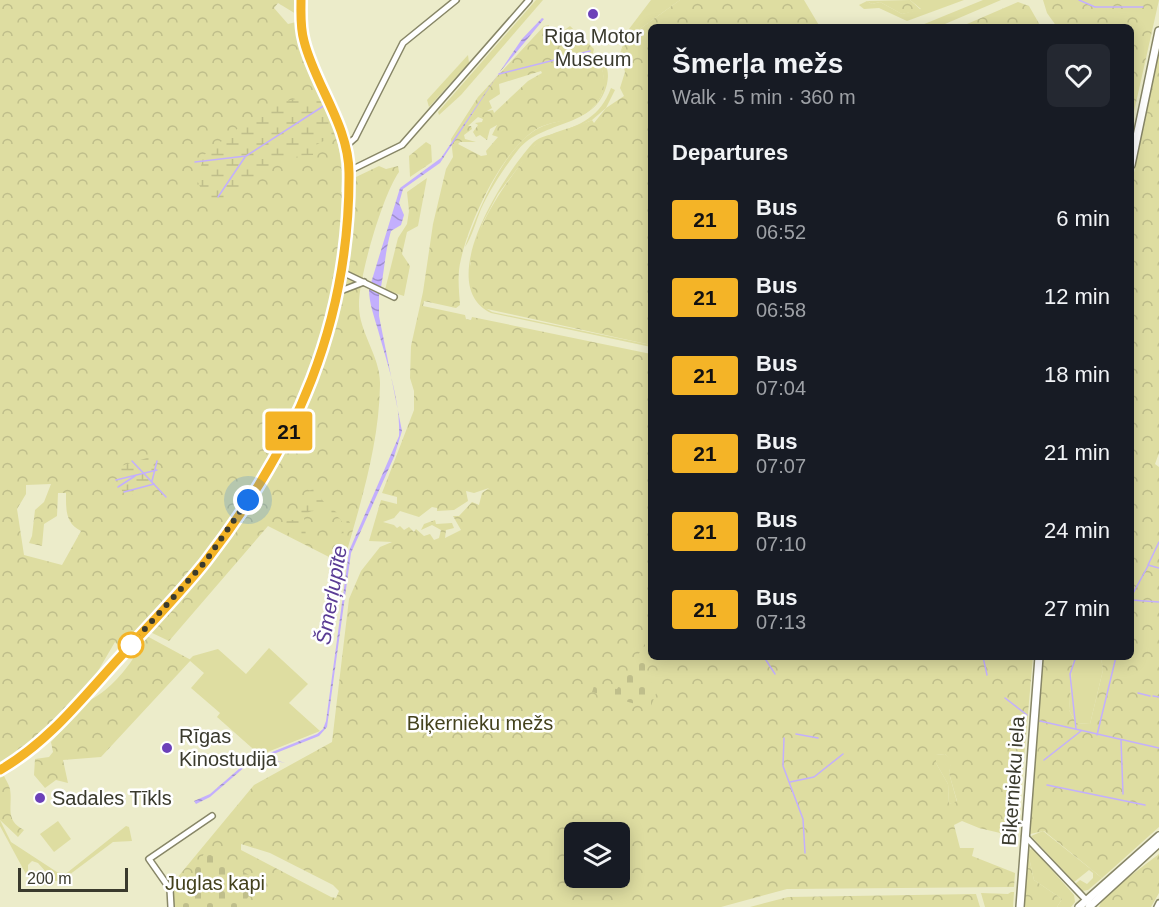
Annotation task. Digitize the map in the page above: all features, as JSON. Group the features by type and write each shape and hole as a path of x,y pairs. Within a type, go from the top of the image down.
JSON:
{"main road":[{"path":"1134,151 1159,31"},
{"name":"Biķernieku iela","path":"1020,907 1039,660"},
{"path":"1089,905 1159,836"},
{"path":"1079,907 1089,905 1159,843"}],"street":[{"path":"0,770 27,755 45,738 205,562 235,521 273,460 306,398 328,335 342,272 349,171 346,146 304,43 301,0"},
{"path":"346,146 355,138 403,43 456,0"},
{"path":"349,171 393,151 407,140 529,0"},
{"path":"342,272 394,297"},
{"path":"338,292 364,282"},
{"path":"171,907 170,889 149,859 212,816"},
{"path":"1025,836 1089,905"},
{"path":"1156,907 1159,903"}],"green space":[{"path":"0,0 296,0 296,14 278,3 274,8 288,24 296,22 297,35 308,72 336,137 342,173 341,192 345,193 340,273 321,341 298,404 239,509 202,558 122,649 115,642 95,676 32,745 0,767","holes":["51,484 44,502 35,510 29,543 42,546 44,524 57,516 58,493 66,493 69,520 81,531 62,565 24,555 17,509 26,494 26,485"]},
{"path":"536,0 543,0 461,95 439,115 438,112"},
{"path":"651,0 680,0 630,36 620,53 629,29"},
{"path":"680,0 804,0 818,24 648,24 648,344 487,309 475,294 470,277 471,258 486,218 496,199 531,149 542,139 556,133 592,120 594,123 606,108 624,96 620,88 625,72 620,53 630,36"},
{"path":"910,0 964,0 907,21 879,8 864,9 859,5 867,1 872,4 880,2 902,14 921,9"},
{"path":"910,0 921,10 902,14 880,2 872,4 867,1"},
{"path":"983,0 1001,0 945,24 924,24"},
{"path":"1043,0 1159,0 1134,112 1134,24 1055,24 1047,13"},
{"path":"1018,2 1029,6 1039,24 967,24"},
{"name":"Biķernieku mežs","path":"549,25 548,34 559,34 570,26 594,49 593,53 585,58 591,64 599,61 604,80 600,99 584,114 535,130 510,154 479,207 465,243 459,270 460,305 456,308 424,301 423,306 465,315 466,319 471,320 472,317 648,353 648,660 1033,660 1017,837 979,828 962,821 954,825 960,848 974,848 972,856 1015,873 1014,887 787,889 721,907 173,907 172,884 254,785 332,742 349,599 361,571 380,547 392,542 369,541 381,500 397,504 397,497 382,493 414,410 414,391 410,378 411,346 423,292 433,224 446,169 453,157 451,139 478,97 544,26","holes":["541,71 542,73 528,81 494,113 493,110 487,111 492,108 489,101 500,94 499,84","478,117 483,119 482,122 475,123 478,125 473,132 476,137 480,135 487,140 490,129 497,125 492,135 498,137 486,151 487,155 481,156 458,144 476,142 465,139 464,135 472,129 468,126","489,488 482,493 479,505 472,502 459,516 453,516 461,530 445,538 446,530 454,528 452,523 436,524 435,520 424,524 421,530 432,525 441,530 439,538 434,540 430,534 424,536 416,529 414,532 409,527 404,530 400,526 397,528 383,522 394,518 400,511 419,517 432,507 437,508 437,511 454,510 468,501 466,491 474,493","945,754 951,760 949,773 957,801 949,804 948,784 936,763 936,755","241,844 270,853 333,885 339,891 336,898 241,850"]},
{"path":"1159,52 1159,453 1155,464 1159,467 1159,827 1102,878 1044,831 1030,834 1043,660 1073,660 1069,710 1076,723 1090,724 1103,670 1101,660 1134,660 1134,173"},
{"path":"468,55 469,63 429,107 427,100"},
{"path":"602,58 608,77 598,101 604,85 599,61"},
{"path":"611,88 615,90 606,108 592,120 535,145 498,194 483,222 470,264 479,229 492,203 506,179 532,144 536,140 581,123 601,106"},
{"path":"319,94 335,135 314,146 313,155 283,161 227,197 214,201 201,189 197,180 204,155 251,118 278,103"},
{"path":"596,104 592,109 581,116 529,140 518,150 489,194 465,247 477,216 493,182 513,151 537,129 581,115"},
{"path":"426,142 431,145 432,162 410,177 409,156"},
{"path":"379,166 386,169 398,166 399,172 379,217 367,258 359,306 362,326 379,375 379,409 372,456 341,572 334,567 333,559 268,526 169,641 148,631 215,557 246,517 267,484 304,411 320,373 342,297 348,251 351,183 356,177"},
{"path":"427,178 418,226 407,232 402,254 410,266 404,296 385,290 398,238 407,224 409,211 407,192"},
{"path":"470,264 487,309 492,312 648,344 648,346 491,313 475,299 469,279"},
{"path":"150,457 155,473 155,481 151,490 128,496 122,491 119,479 121,466"},
{"path":"314,488 323,501 343,518 347,517 350,523 339,548 341,558 337,559 334,540 340,538 343,529 343,524 337,516 324,511 309,512 304,517 306,537 297,540 283,528 287,520 298,520 293,510 303,509 300,504 307,497 306,493"},
{"path":"145,635 191,660 101,757 63,760 68,783 56,780 45,788 34,775 35,759 49,757 53,752 51,742 88,701 108,688 120,676 134,657 128,654"},
{"path":"648,639 648,660 654,660 644,673 657,691 650,708 592,692 594,686 617,689"},
{"path":"269,648 308,684 289,703 320,731 260,755 217,717 220,713 191,688 204,673 189,660 193,656 218,649 246,674"},
{"path":"1073,660 1101,660 1103,670 1090,724 1076,723 1069,710"},
{"path":"945,754 952,760 949,773 957,802 949,804 948,784 936,763 936,755"},
{"path":"4,776 10,789 12,817 14,822 24,830 18,837 0,820 0,778"},
{"path":"0,820 11,842 63,876 126,826 129,827 132,841 113,842 61,881 54,881 38,863 32,861 28,865 28,872 33,875 42,873 44,876 35,880 27,876 0,826"},
{"path":"58,821 71,839 54,852 40,834"},
{"path":"1043,831 1102,878 1088,890 1082,891 1075,884 1080,880 1087,884 1093,878 1093,873 1089,870 1074,882 1031,836"},
{"path":"1033,849 1074,895 1075,902 1071,907 1057,907 1062,899 1034,880 1027,850"},
{"name":"Juglas kapi","path":"205,852 257,879 243,907 182,907 175,904"},
{"path":"1028,853 1034,880 1062,899 1057,907 1024,907"},
{"path":"1159,854 1159,893 1151,907 1099,907 1104,896"},
{"path":"1014,892 1013,907 985,907 981,893 1008,894"},
{"path":"976,894 980,907 750,907 788,897"}],"water":[{"path":"542,18 544,19 499,73 440,163 403,189 399,203 404,215 401,225 391,231 381,287 371,283 400,188 441,158 522,39"},
{"path":"369,289 379,294 379,316 391,377 372,310"},
{"path":"398,410 402,431 394,457 351,553 327,727 319,736 266,757 285,763 263,758 247,765 210,797 196,804 194,801 210,794 247,762 317,734 323,729 326,721 349,551 399,436"}],"waterway":[{"path":"1079,0 1095,7 1143,7"},
{"path":"499,74 590,51"},
{"path":"195,162 246,156 325,105"},
{"path":"218,197 245,157"},
{"path":"132,461 166,497"},
{"path":"152,481 157,461"},
{"path":"116,480 157,470"},
{"path":"118,487 135,476"},
{"path":"124,492 154,484"},
{"path":"1159,542 1148,565 1159,568"},
{"name":"Šmerļupīte","path":"343,558 346,562"},
{"path":"1134,592 1148,566"},
{"path":"1134,600 1159,602"},
{"path":"766,660 775,674"},
{"path":"984,660 987,675"},
{"path":"1075,660 1070,674 1076,729"},
{"path":"1097,735 1115,660"},
{"path":"1138,693 1150,696"},
{"path":"1153,696 1159,697"},
{"path":"1005,698 1027,715"},
{"path":"1040,721 1159,748"},
{"path":"1044,760 1081,731"},
{"path":"796,734 818,738"},
{"path":"784,738 783,766 803,819 805,853"},
{"path":"1121,740 1123,794"},
{"path":"790,782 814,777 843,754"},
{"path":"1047,785 1145,805"}],"bus line":[{"name":"21","path":"0,770 27,755 40,744 205,562 235,521 273,460 306,398 325,344 340,285 349,171 346,146 304,43 301,0"}],"place":[{"name":"Riga Motor Museum","path":"593,14"},
{"name":"Rīgas Kinostudija","path":"167,748"},
{"name":"Sadales Tīkls","path":"40,798"}],"route":[{"path":"131,645 127,649 205,562 248,500"}]}
